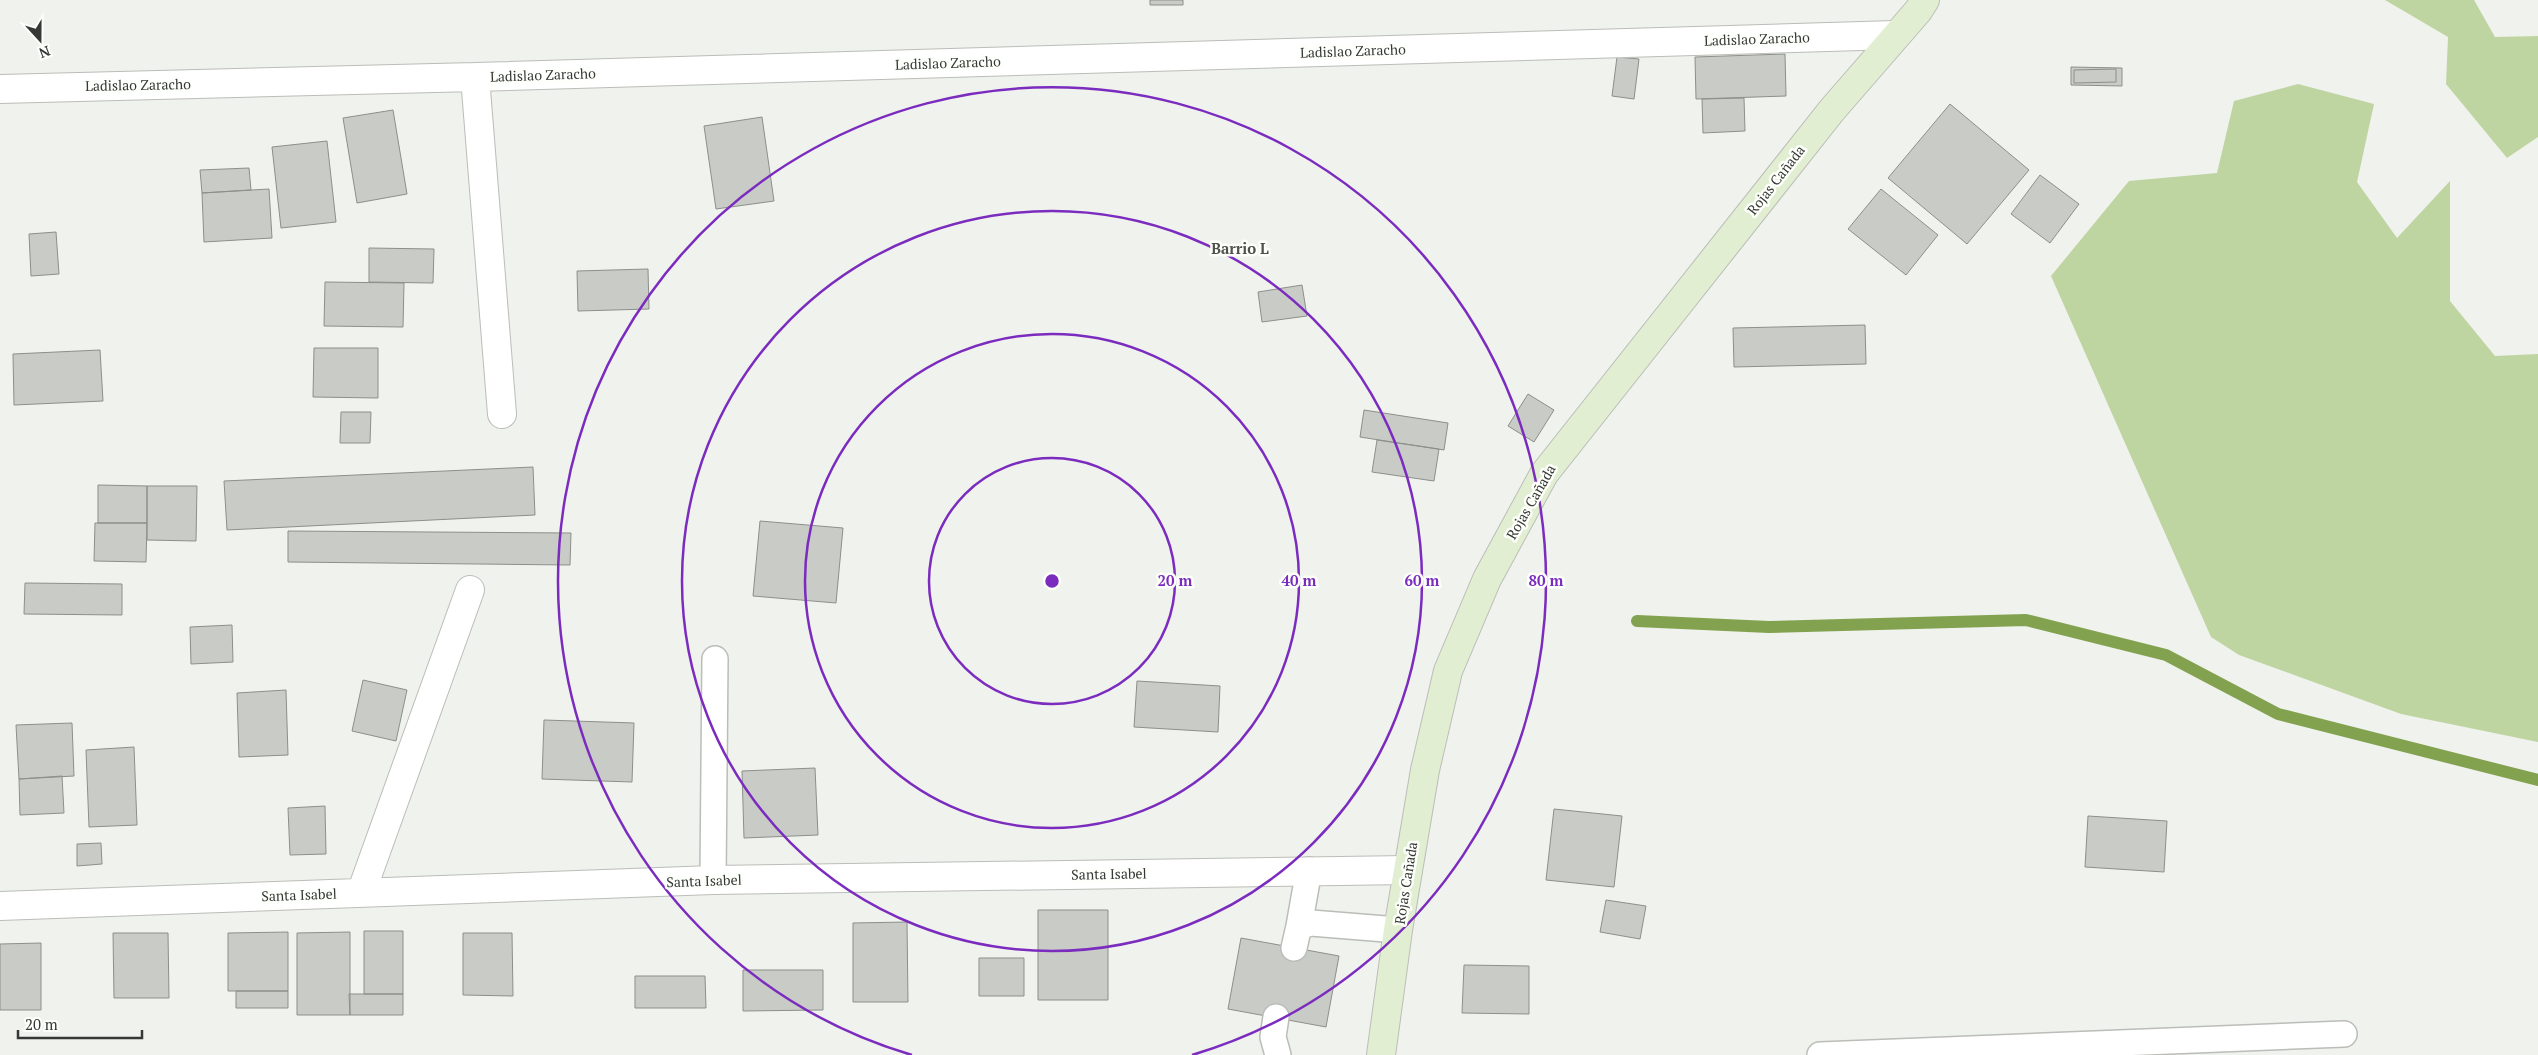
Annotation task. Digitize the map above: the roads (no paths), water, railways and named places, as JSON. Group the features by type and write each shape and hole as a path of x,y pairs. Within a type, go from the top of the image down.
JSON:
{"main road":[{"name":"Rojas Cañada","path":"1381,1055 1398,930 1425,770 1448,671 1487,579 1544,474 1832,110 1918,11 1924,0"}],"street":[{"name":"Ladislao Zaracho","path":"0,89 475,77 1896,35"},
{"path":"475,77 502,414"},
{"path":"361,893 470,590"},
{"name":"Santa Isabel","path":"0,906 713,880 1408,870"}],"lane":[{"path":"713,880 715,659"},
{"path":"1309,870 1296,937 1324,923 1398,930"},
{"path":"1276,1017 1273,1037 1278,1055"},
{"path":"1820,1055 2344,1034"}],"waterway":[{"path":"1637,621 1769,627 2026,620 2166,655 2278,714 2538,780"}],"district":[{"name":"Barrio L","path":"1240,249"}]}
